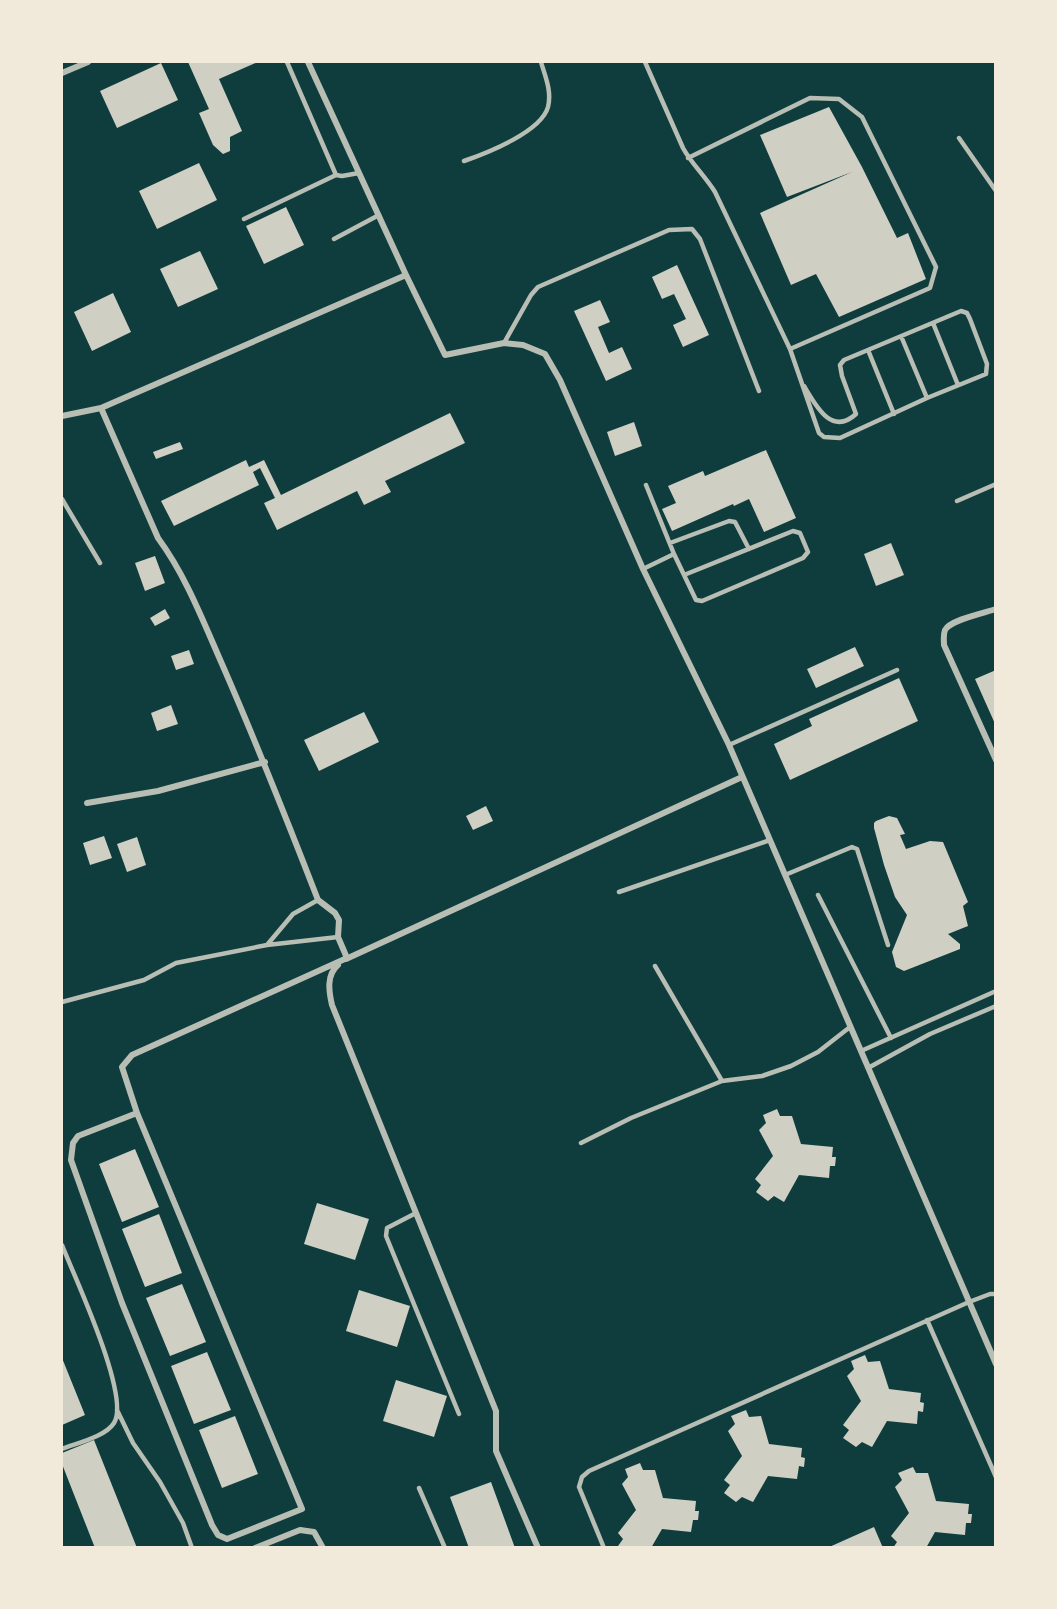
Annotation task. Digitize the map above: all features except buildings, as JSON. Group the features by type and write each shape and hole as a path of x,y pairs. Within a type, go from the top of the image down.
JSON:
{"street":[{"path":"62,73 88,62"},
{"path":"308,62 406,276 445,355 504,343 523,345 545,354 560,380 643,569 729,746 996,1364"},
{"path":"62,416 101,408 406,276"},
{"path":"101,408 158,538 170,554 189,590 265,762 318,900 335,913 339,920 338,938 347,958"},
{"path":"996,609 950,624 943,637 944,645 996,760"},
{"path":"87,803 158,791 265,762"},
{"path":"137,1113 78,1136 73,1143 71,1160 122,1303 212,1525 218,1535 227,1539 302,1509 137,1113 122,1067 125,1061 132,1055 742,777"},
{"path":"347,958 334,968 329,992 496,1411 496,1451 538,1548"},
{"path":"255,1548 300,1530 307,1530 314,1532 323,1548"}],"lane":[{"path":"287,62 336,175"},
{"path":"464,161 528,133 548,109 549,89 541,62"},
{"path":"645,62 688,158 704,174 716,192 790,349 819,433 840,438 986,374 987,364 970,319 967,313 962,311 844,360 840,364 842,376 856,414 851,419 838,422 823,416 804,386"},
{"path":"688,158 810,98 840,99 862,117 936,267 930,288 790,349"},
{"path":"959,138 996,191"},
{"path":"244,219 336,175 359,174"},
{"path":"334,239 379,215"},
{"path":"504,343 531,295 538,287 669,230 692,229 700,239 759,392"},
{"path":"933,322 958,385"},
{"path":"901,336 927,398"},
{"path":"868,350 894,414"},
{"path":"957,501 996,484"},
{"path":"646,485 674,554 684,575 696,600 702,602 804,558 808,552 800,532 793,531 684,575"},
{"path":"62,499 100,563"},
{"path":"670,543 729,521 735,522 749,549"},
{"path":"643,569 674,554"},
{"path":"729,746 897,670"},
{"path":"619,892 770,840"},
{"path":"785,875 852,848 857,849 888,945"},
{"path":"818,895 891,1038"},
{"path":"267,945 293,914 318,900"},
{"path":"62,1002 144,980 176,963 267,945 338,938"},
{"path":"655,966 722,1081"},
{"path":"861,1051 996,992"},
{"path":"868,1068 930,1034 996,1006"},
{"path":"581,1143 631,1118 722,1081 762,1076 790,1066 818,1052 850,1027"},
{"path":"416,1213 387,1228 386,1236 459,1414"},
{"path":"62,1245 100,1337 115,1386 117,1410 116,1421 108,1431 62,1449"},
{"path":"604,1548 579,1487 582,1477 589,1471 927,1320 990,1294 996,1294"},
{"path":"927,1320 996,1477"},
{"path":"117,1410 133,1443 166,1492 183,1523 192,1548"},
{"path":"419,1488 445,1548"}]}
